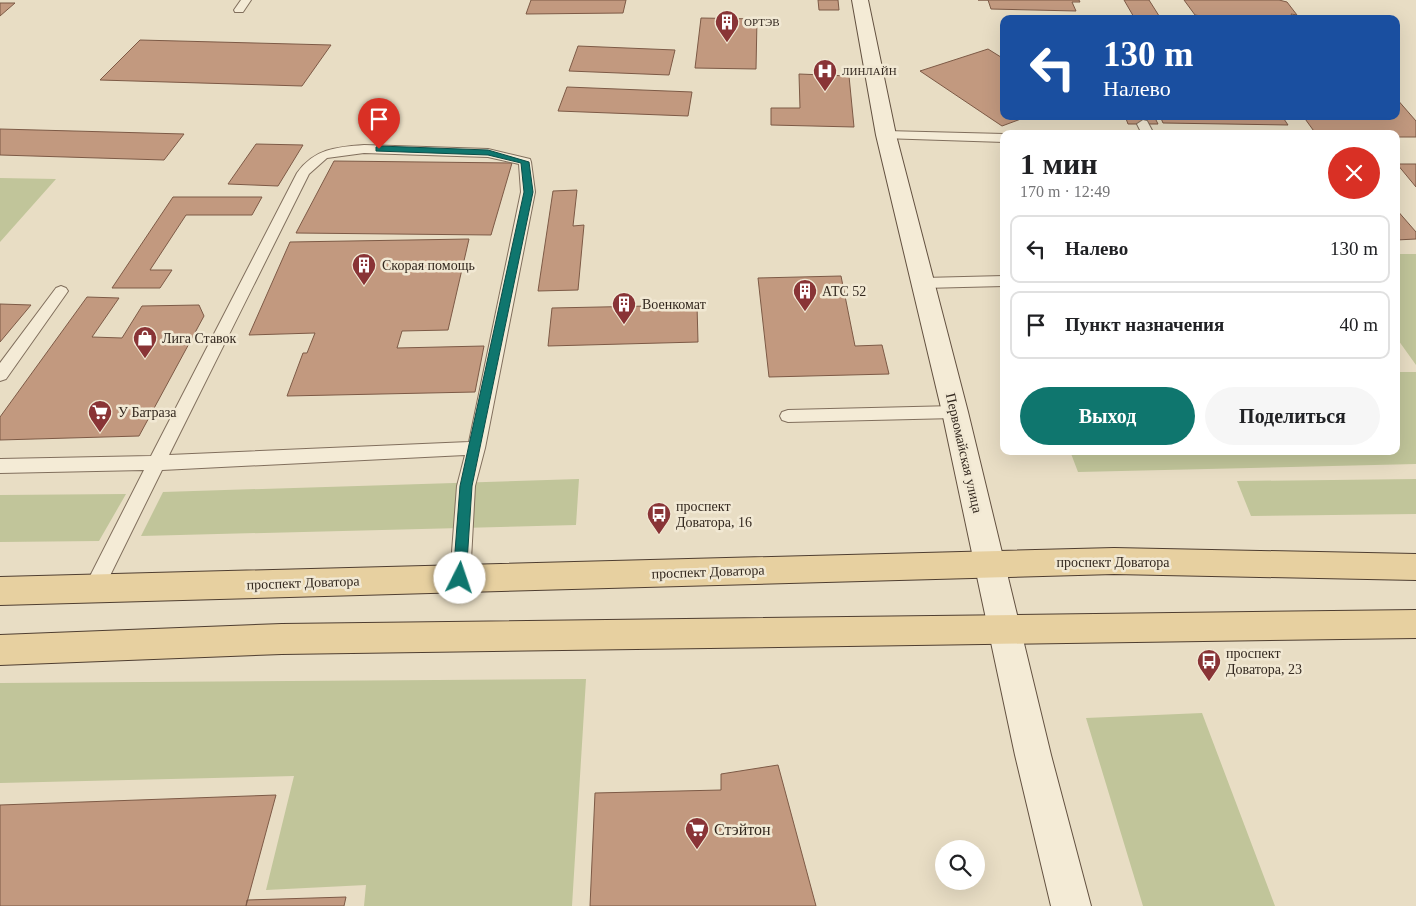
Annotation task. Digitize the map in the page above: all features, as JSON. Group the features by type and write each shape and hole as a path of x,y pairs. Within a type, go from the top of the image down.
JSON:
{"main road":[{"name":"проспект Доватора","path":"0,590 93,590 1114,560 1416,567"},
{"path":"0,650 292,639 1416,624"}],"street":[{"name":"Первомайская улица","path":"860,0 886,135 955,412 1006,629 1033,755 1071,906"}],"lane":[{"path":"239,10 246,0"},
{"path":"886,135 1000,138"},
{"path":"93,590 303,173 314,158 334,151 364,148 488,153 525,162 528,192 476,448 466,486 460,578"},
{"path":"923,283 1000,281"},
{"path":"0,375 61,291"},
{"path":"788,416 955,412"},
{"path":"0,466 156,463 476,448"}],"green space":[{"path":"0,178 56,179 0,242"},
{"path":"1400,254 1416,254 1416,365 1400,343"},
{"path":"1400,372 1416,372 1416,464 1078,472 1072,455 1400,455"},
{"path":"579,479 576,525 141,536 163,492"},
{"path":"1416,479 1416,514 1251,516 1237,481"},
{"path":"126,494 99,541 0,542 0,495"},
{"path":"586,679 572,906 364,906 366,885 266,890 294,776 0,783 0,683"},
{"path":"1202,713 1275,906 1143,906 1086,718"}],"building":[{"path":"531,0 626,0 623,13 526,14"},
{"path":"818,0 838,0 839,10 819,10"},
{"path":"988,0 1079,0 1080,2 1072,2 1076,11 991,9"},
{"path":"1124,0 1149,0 1158,15 1133,15"},
{"path":"1184,0 1279,0 1287,2 1297,15 1291,14 1195,15"},
{"path":"0,3 15,3 0,16"},
{"name":"ОРТЭВ","path":"701,18 757,19 756,69 695,68"},
{"path":"140,40 331,45 302,86 100,80"},
{"path":"578,46 675,50 669,75 569,71"},
{"path":"988,49 1000,56 1000,120 1018,120 1002,126 920,71"},
{"name":"ЛИНЛАЙН","path":"799,74 849,76 854,127 771,125 771,108 800,108"},
{"path":"567,87 692,92 688,116 558,111"},
{"path":"1400,103 1416,121 1416,137 1400,137 1400,130 1313,130 1306,120 1400,120"},
{"path":"1126,120 1156,120 1158,124 1128,124"},
{"path":"1162,120 1285,120 1288,125 1163,123"},
{"path":"0,129 184,134 164,160 0,155"},
{"path":"256,144 303,145 278,186 228,184"},
{"path":"334,161 512,163 491,235 296,233"},
{"path":"1400,164 1416,164 1416,187 1400,168"},
{"path":"577,190 573,226 584,225 578,290 538,291 553,191"},
{"path":"173,197 262,197 252,215 186,215 150,270 172,270 160,288 112,288"},
{"path":"1400,214 1416,232 1416,239 1400,240"},
{"name":"Скорая помощь","path":"469,239 448,330 402,331 397,348 484,346 475,392 287,396 303,353 307,353 315,333 249,335 290,242"},
{"name":"АТС 52","path":"841,276 855,346 882,345 889,374 769,377 758,278"},
{"path":"87,297 119,298 92,337 122,338 142,306 199,305 204,316 139,436 0,440 0,417"},
{"path":"0,304 31,305 0,342"},
{"name":"Военкомат","path":"697,305 698,342 548,346 552,308"},
{"name":"Стэйтон","path":"778,765 816,906 590,906 595,793 721,790 721,774"},
{"path":"276,795 246,906 0,906 0,805"},
{"path":"346,897 344,906 246,906 247,900"}],"place":[{"name":"ОРТЭВ","path":"727,43"},
{"name":"ЛИНЛАЙН","path":"825,92"},
{"name":"Скорая помощь","path":"364,286"},
{"name":"АТС 52","path":"805,312"},
{"name":"Военкомат","path":"624,325"},
{"name":"Лига Ставок","path":"145,359"},
{"name":"У Батраза","path":"100,433"},
{"name":"проспект Доватора, 16","path":"659,535"},
{"name":"проспект Доватора, 23","path":"1209,682"},
{"name":"Стэйтон","path":"697,850"}],"route":[{"path":"379,149 488,153 525,162 528,192 476,448 466,486 460,578"}]}
